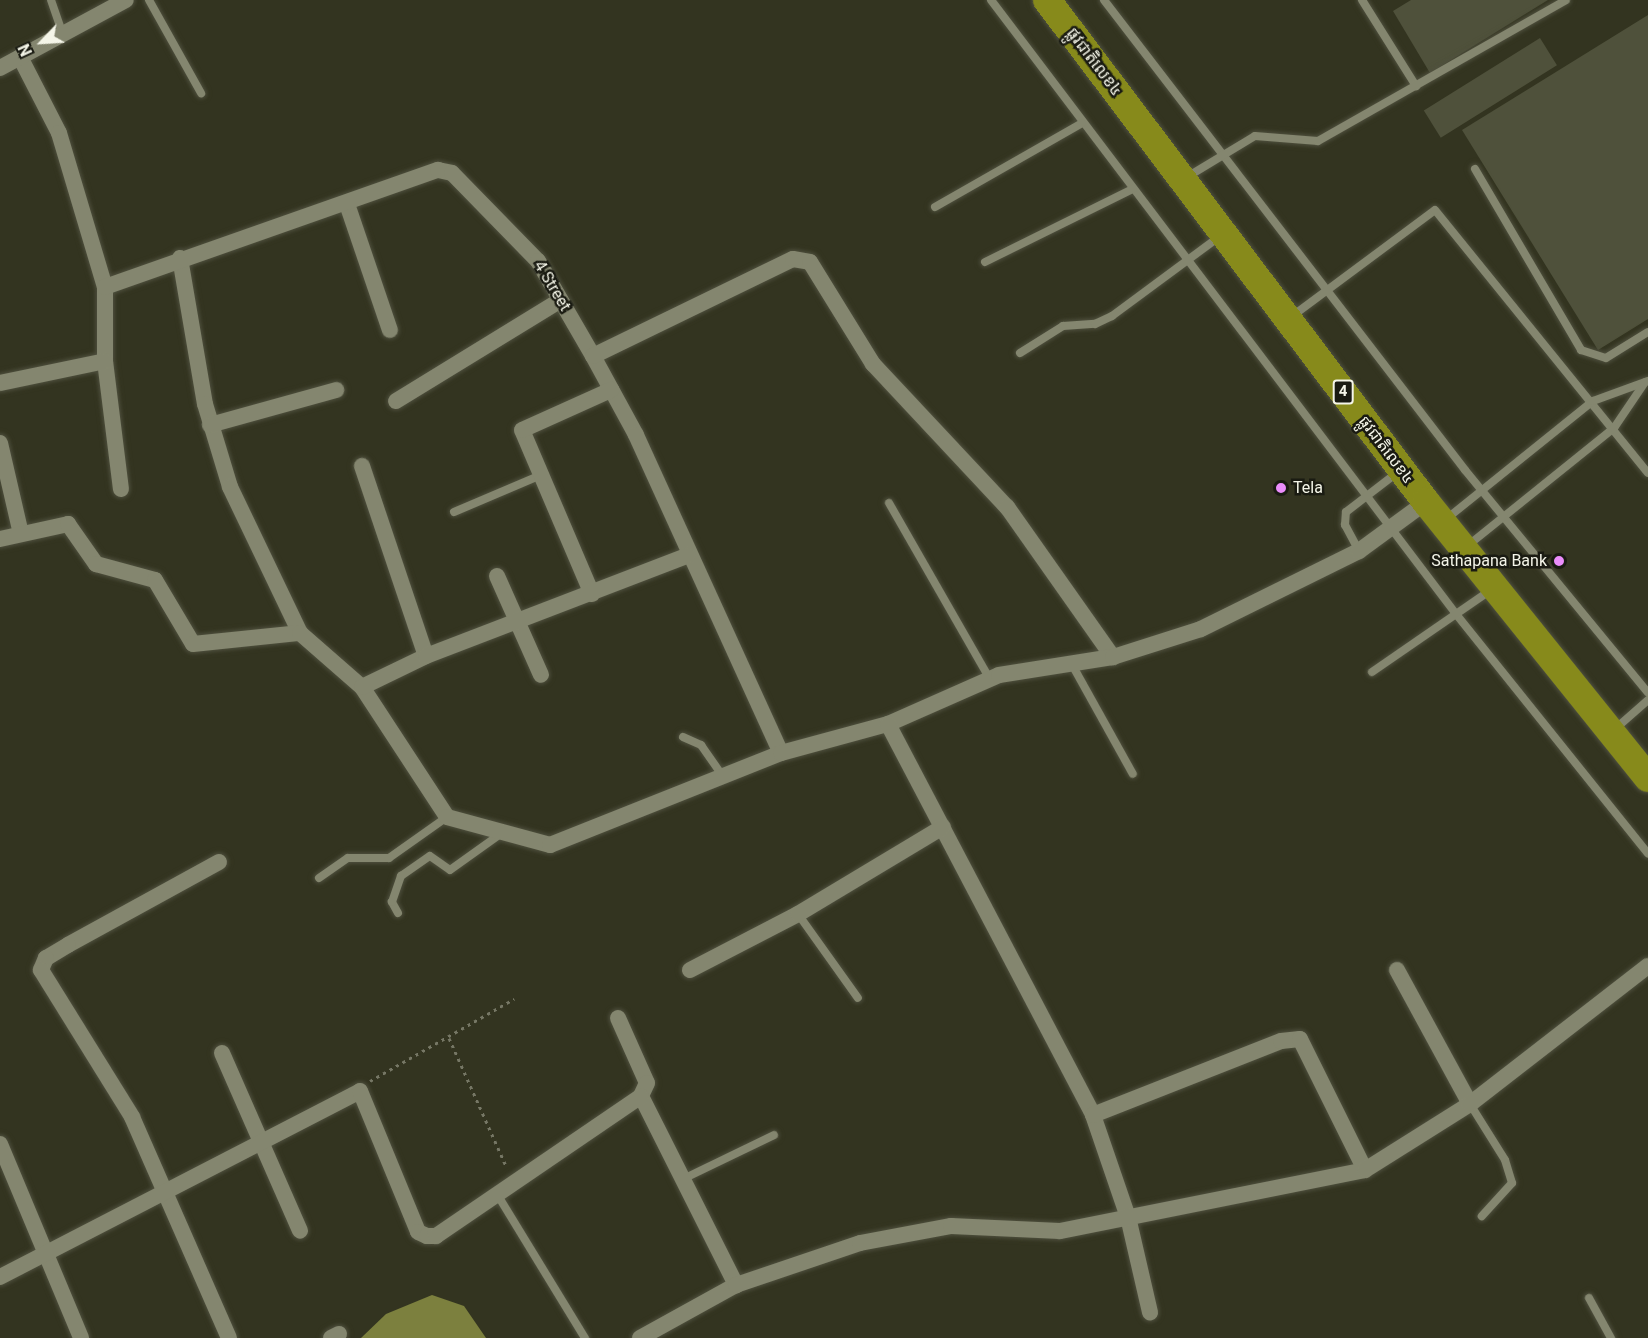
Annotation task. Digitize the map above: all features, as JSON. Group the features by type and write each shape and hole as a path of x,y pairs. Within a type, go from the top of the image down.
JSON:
{"highway":[{"name":"ផ្លូវជាតិលេខ៤","path":"1047,0 1434,512 1648,778"}],"street":[{"path":"0,68 126,0"},
{"path":"20,57 58,133 105,287 105,361 121,489"},
{"name":"4 Street","path":"105,287 180,258 347,204 438,170 452,172 523,242 561,300 593,356 781,753"},
{"path":"347,204 390,330"},
{"path":"180,258 210,425 230,487 300,633 362,687 447,817 550,845 724,778 781,753 888,724 990,679 1069,661 1113,657 1202,629 1434,512"},
{"path":"593,356 793,259 810,262 873,364 1007,507 1113,657"},
{"path":"396,401 489,339 561,300"},
{"path":"0,383 105,361"},
{"path":"210,425 336,390"},
{"path":"592,594 522,436 526,425 611,390"},
{"path":"0,443 21,534"},
{"path":"362,466 426,656"},
{"path":"0,539 68,524 96,564 149,575 193,644 300,633"},
{"path":"362,687 426,656 519,624 687,556"},
{"path":"497,576 541,675"},
{"path":"888,724 1093,1115 1128,1217 1149,1312"},
{"path":"690,970 798,914 943,827"},
{"path":"219,862 46,958 41,970 132,1117 168,1189 229,1338"},
{"path":"640,1338 736,1285 860,1243 951,1226 1060,1230 1365,1170 1470,1104 1648,966"},
{"path":"1397,970 1470,1104"},
{"path":"0,1277 46,1249 360,1090 417,1232 436,1236 641,1095 647,1083 618,1018"},
{"path":"1093,1115 1281,1041 1300,1039 1365,1170"},
{"path":"222,1053 262,1140 300,1232"},
{"path":"641,1095 736,1285"},
{"path":"0,1144 46,1249 81,1338"}],"lane":[{"path":"51,0 63,34"},
{"path":"149,0 201,93"},
{"path":"991,0 1186,262 1456,614 1648,854"},
{"path":"1104,0 1481,489 1648,693"},
{"path":"1362,0 1416,86"},
{"path":"1182,180 1221,152 1255,136 1318,141 1566,0"},
{"path":"935,207 1082,123"},
{"path":"1475,169 1581,350 1606,358 1648,332"},
{"path":"985,262 1133,189"},
{"path":"1288,319 1435,210 1593,401 1648,473"},
{"path":"1020,353 1063,326 1095,324 1112,316 1223,233"},
{"path":"1434,512 1481,489 1593,401 1647,382"},
{"path":"1463,549 1614,428 1647,382"},
{"path":"1359,550 1345,525 1346,512 1401,469"},
{"path":"454,512 539,476"},
{"path":"889,503 990,679"},
{"path":"1372,672 1494,588"},
{"path":"1069,661 1133,774"},
{"path":"1610,733 1648,700"},
{"path":"683,737 701,745 724,778"},
{"path":"319,878 348,858 389,858 447,817"},
{"path":"398,913 394,890 409,871 430,856 450,870 504,832"},
{"path":"798,914 858,998"},
{"path":"1470,1104 1505,1160 1512,1184 1482,1216"},
{"path":"683,1179 774,1135"},
{"path":"497,1194 585,1338"},
{"path":"1589,1298 1611,1338"}],"path":[{"path":"360,1090 374,1077 449,1038 514,999"},
{"path":"449,1038 514,1183"}],"shaded area":[{"path":"432,1295 464,1306 486,1338 361,1338 386,1314"}],"building":[{"path":"1411,0 1548,0 1430,73 1393,11"},
{"path":"1648,15 1648,319 1598,350 1462,130"},
{"path":"1540,38 1557,65 1441,138 1424,111"}],"place":[{"name":"Tela","path":"1281,488"},
{"name":"Sathapana Bank","path":"1559,561"}]}
